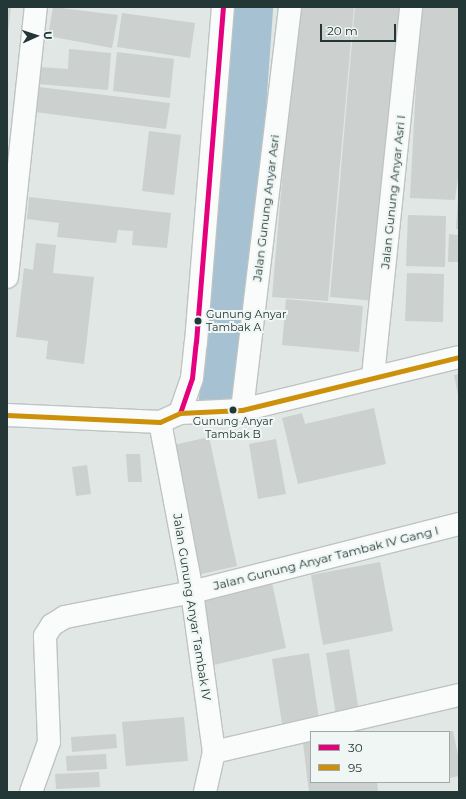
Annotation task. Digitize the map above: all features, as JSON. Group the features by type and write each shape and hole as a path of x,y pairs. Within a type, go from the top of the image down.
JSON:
{"street":[{"path":"7,277 36,7"},
{"path":"180,413 192,378 196,342 223,7"},
{"name":"Jalan Gunung Anyar Asri","path":"242,410 290,7"},
{"name":"Jalan Gunung Anyar Asri I","path":"373,376 411,7"},
{"path":"7,415 160,422 180,413 242,410 373,376 459,357"},
{"name":"Jalan Gunung Anyar Tambak IV","path":"160,422 192,592 214,752 205,792"},
{"name":"Jalan Gunung Anyar Tambak IV Gang I","path":"31,792 49,742 45,636 52,625 65,617 192,592 459,524"},
{"path":"214,752 459,695"}],"building":[{"path":"7,7 11,7 8,33 7,33"},
{"path":"53,7 118,15 112,48 48,36"},
{"path":"297,7 354,7 328,301 272,297"},
{"path":"355,7 403,7 377,301 330,297"},
{"path":"420,7 459,7 459,168 455,200 410,198"},
{"path":"122,13 195,23 190,58 117,47"},
{"path":"69,49 111,53 108,90 38,84 39,67 68,69"},
{"path":"117,52 174,59 170,98 113,91"},
{"path":"39,87 170,103 166,129 35,112"},
{"path":"149,131 181,135 174,195 142,191"},
{"path":"29,197 171,213 167,248 132,245 133,231 118,230 116,243 57,237 59,223 27,219"},
{"path":"458,198 459,229 456,229"},
{"path":"408,215 446,216 445,267 406,266"},
{"path":"449,234 459,235 459,262 448,262"},
{"path":"36,243 56,245 53,273 94,277 84,364 46,359 48,341 16,337 24,268 33,270"},
{"path":"407,273 444,274 443,322 405,321"},
{"path":"286,299 363,306 359,352 282,345"},
{"path":"459,374 459,395 458,395 454,375"},
{"path":"374,408 386,464 298,484 282,418 302,413 305,424"},
{"path":"209,437 237,566 197,575 169,446"},
{"path":"276,439 286,494 258,499 249,444"},
{"path":"126,454 140,454 142,482 128,482"},
{"path":"87,465 91,494 76,496 72,467"},
{"path":"380,562 393,631 323,645 311,575"},
{"path":"271,578 286,648 210,666 195,595"},
{"path":"349,649 359,712 336,715 326,653"},
{"path":"309,653 319,719 282,724 272,659"},
{"path":"184,717 188,761 126,766 122,722"},
{"path":"450,731 453,731 459,760 459,776 450,778"},
{"path":"116,734 117,748 72,752 71,737"},
{"path":"310,742 310,783 377,783 378,792 309,792 303,743"},
{"path":"106,754 107,769 67,771 66,756"},
{"path":"99,772 100,787 56,789 55,774"}],"waterway":[{"path":"222,400 250,7"}],"transit line":[{"name":"30","path":"180,413 192,378 196,342 223,7"},
{"name":"95","path":"7,415 160,422 180,413 242,410 459,357"}],"place":[{"name":"Gunung Anyar Tambak A","path":"198,321"},
{"name":"Gunung Anyar Tambak B","path":"233,410"}]}
